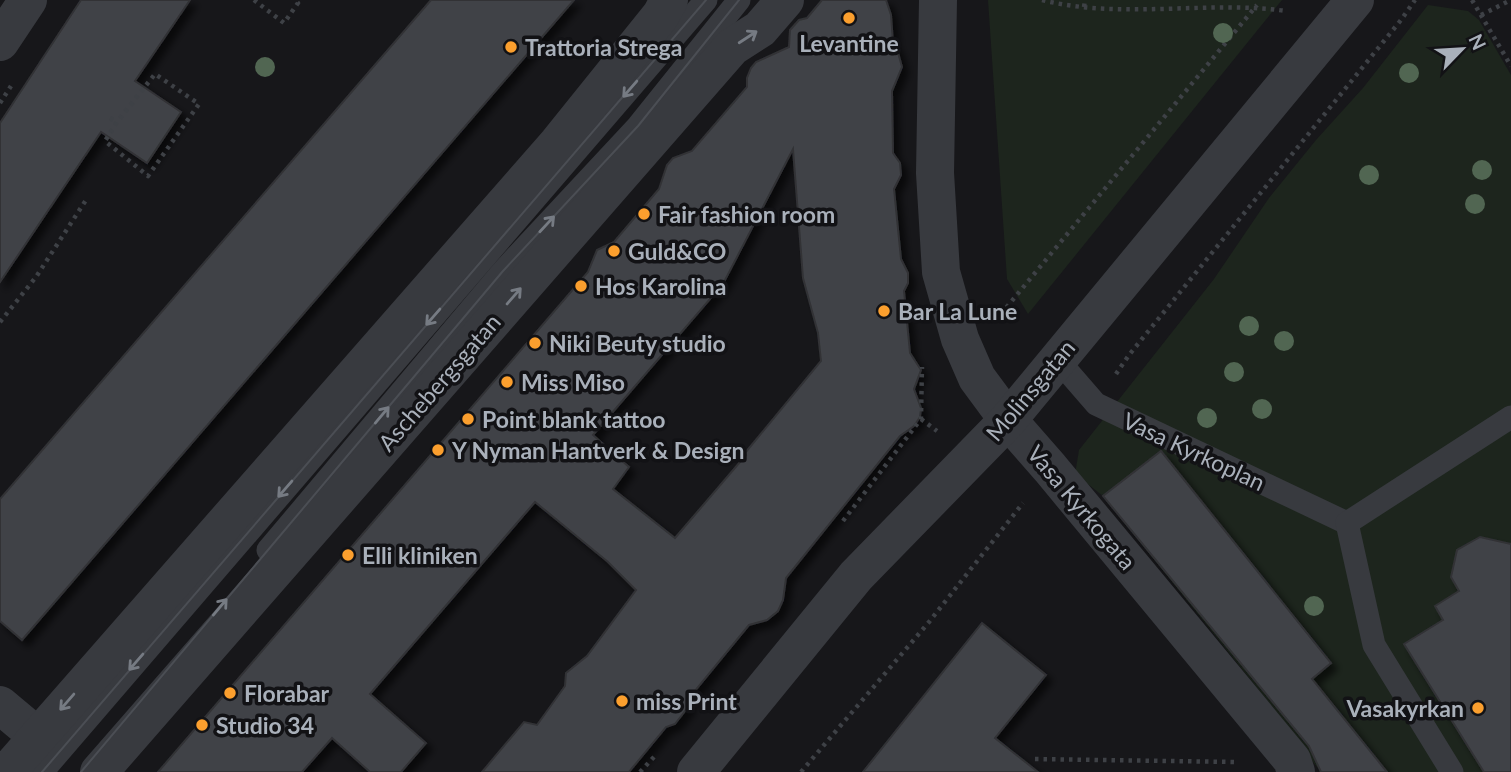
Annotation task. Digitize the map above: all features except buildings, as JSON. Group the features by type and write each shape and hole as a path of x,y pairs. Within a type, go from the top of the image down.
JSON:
{"street":[{"path":"0,41 27,0"},
{"path":"7,772 39,754 558,143 661,15 669,0"},
{"name":"Aschebergsgatan","path":"99,772 732,47 760,29 785,0"},
{"name":"Vasa Kyrkogata","path":"938,0 935,173 941,272 960,339 977,378 1008,420 1051,468 1292,768"},
{"name":"Molinsgatan","path":"696,772 856,576 1008,420 1356,0"},
{"path":"0,705 39,754"}],"lane":[{"path":"39,754 706,0"},
{"path":"81,772 503,271 638,126 739,0"},
{"name":"Vasa Kyrkoplan","path":"1057,359 1096,404 1347,523"},
{"path":"1452,772 1374,645 1347,523 1511,417"}],"path":[{"path":"254,0 285,23 298,3 295,0"},
{"path":"1042,0 1084,8 1257,5 1286,12"},
{"path":"1084,8 1085,0"},
{"path":"1096,404 1129,355 1415,0"},
{"path":"1472,0 1511,66"},
{"path":"1481,15 1511,0"},
{"path":"998,317 1257,5"},
{"path":"155,74 199,104 148,176 105,141 117,122 155,74"},
{"path":"110,118 117,122"},
{"path":"0,322 36,276 86,200"},
{"path":"840,525 921,419 921,355"},
{"path":"801,772 929,622 1051,468"},
{"path":"640,772 658,752"},
{"path":"1035,760 1239,762"}],"shaded area":[{"path":"988,0 1282,0 1028,314 1007,279"},
{"path":"1428,5 1468,11 1479,20 1511,75 1511,772 1321,772 1284,726 1286,724 1103,496 1075,474 1079,450 1214,279 1269,198 1363,88"}],"tram line":[{"path":"42,772 706,0"},
{"path":"81,772 503,271 638,126 739,0"}],"place":[{"name":"Levantine","path":"849,18"},
{"name":"Trattoria Strega","path":"511,47"},
{"name":"Fair fashion room","path":"644,214"},
{"name":"Guld&CO","path":"614,251"},
{"name":"Hos Karolina","path":"581,286"},
{"name":"Bar La Lune","path":"884,311"},
{"name":"Niki Beuty studio","path":"535,343"},
{"name":"Miss Miso","path":"507,382"},
{"name":"Point blank tattoo","path":"468,419"},
{"name":"Y Nyman Hantverk & Design","path":"438,450"},
{"name":"Elli kliniken","path":"348,555"},
{"name":"Florabar","path":"230,693"},
{"name":"miss Print","path":"622,701"},
{"name":"Vasakyrkan","path":"1478,708"},
{"name":"Studio 34","path":"202,725"}]}
